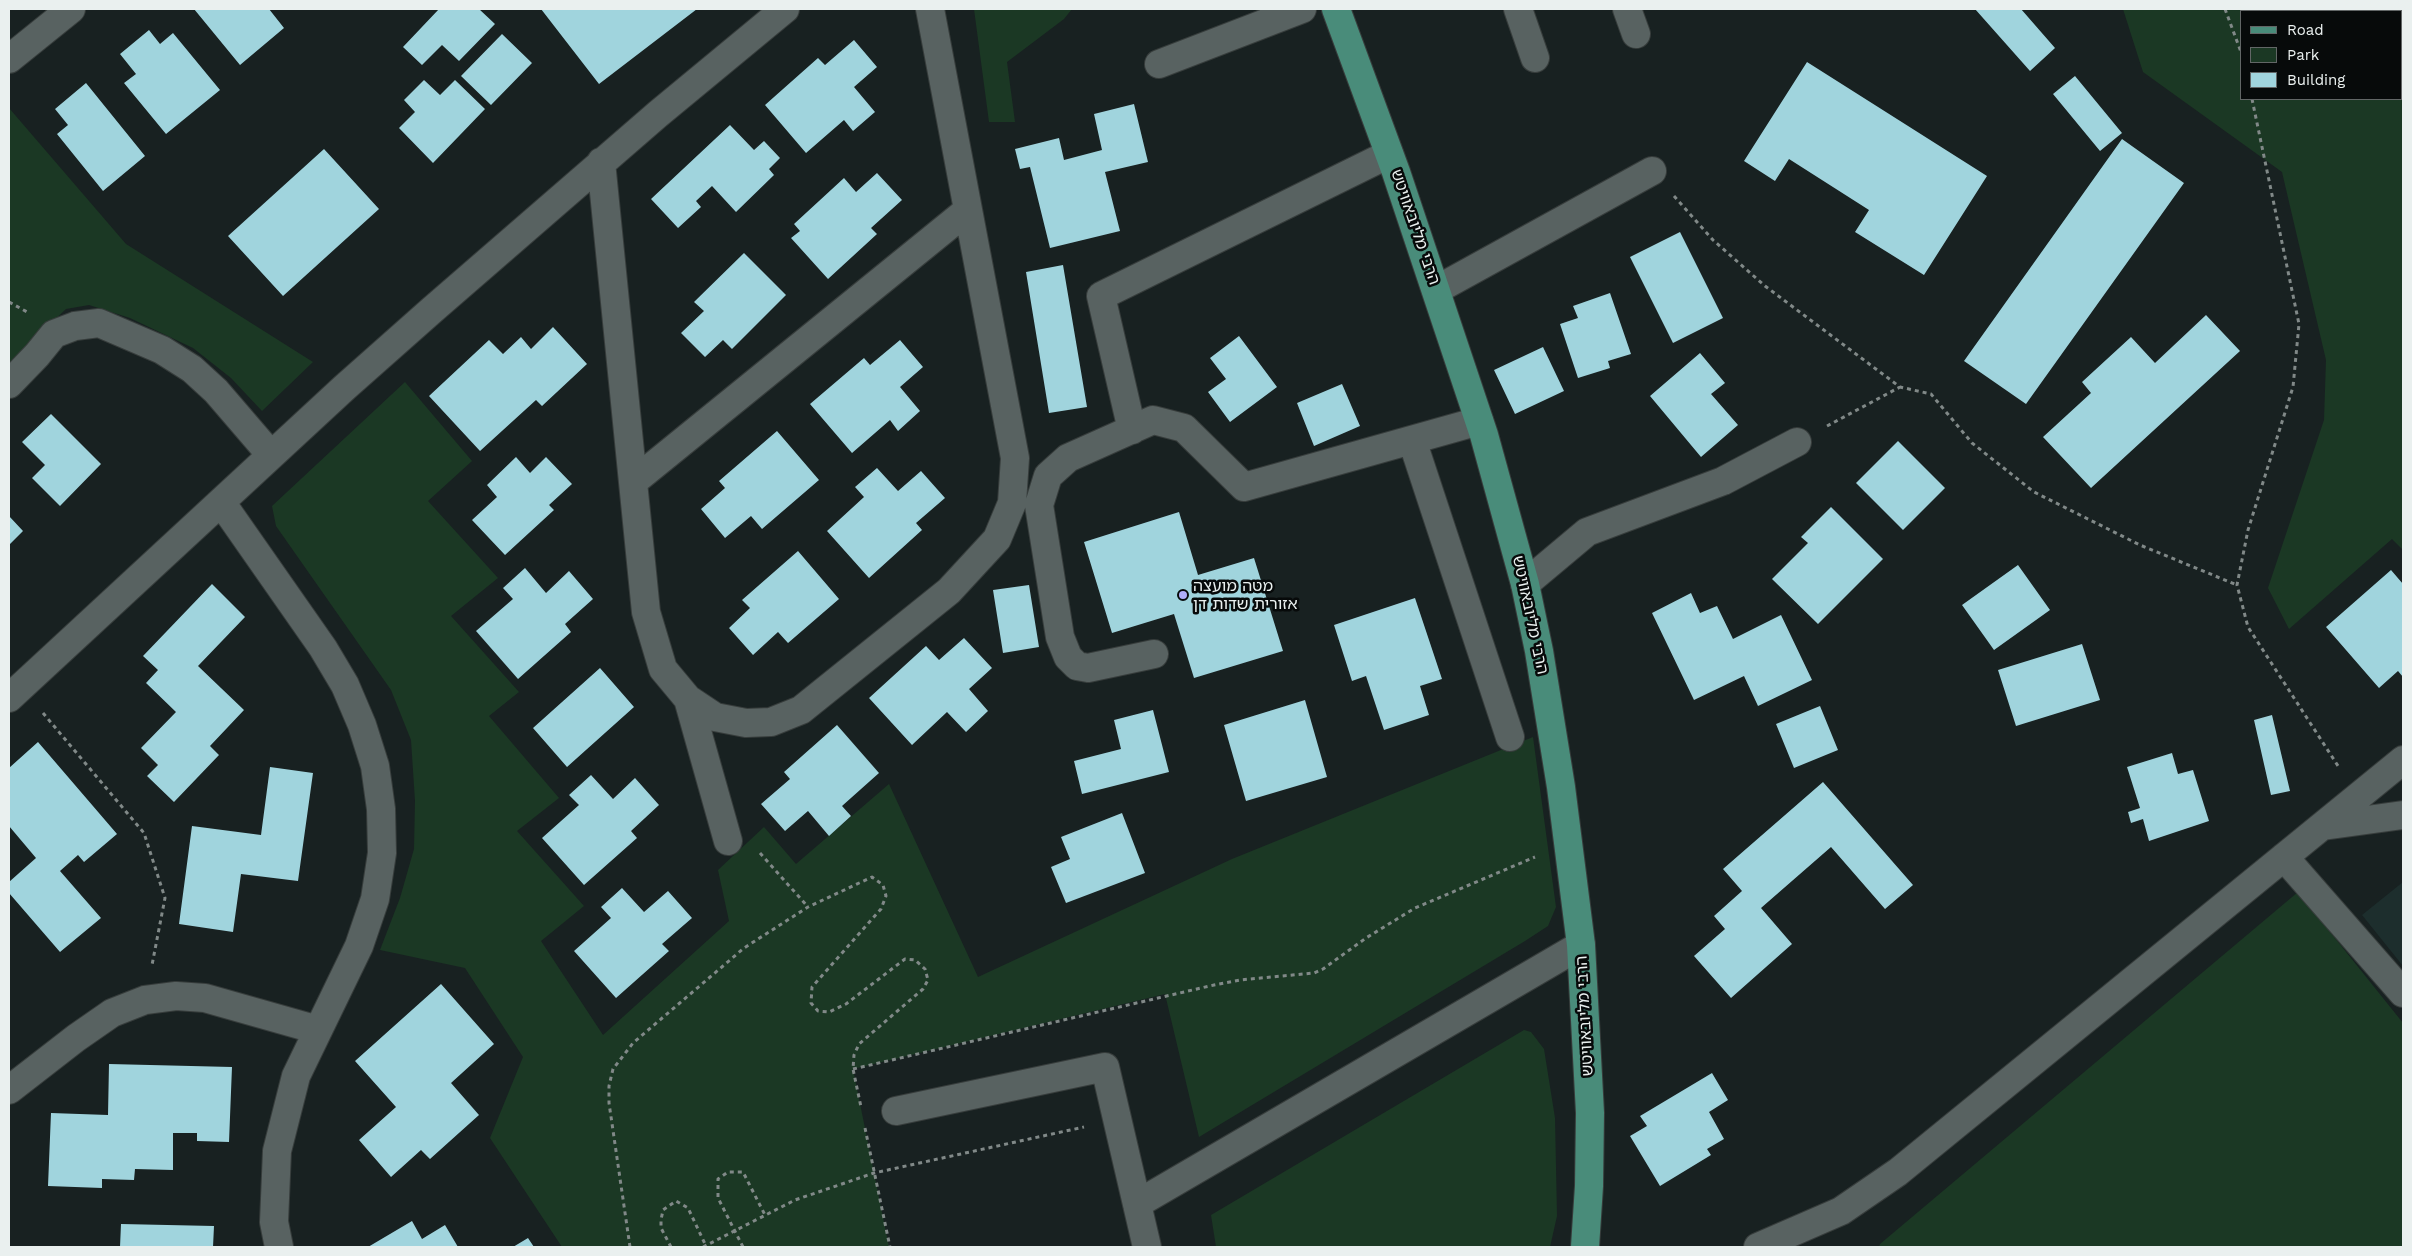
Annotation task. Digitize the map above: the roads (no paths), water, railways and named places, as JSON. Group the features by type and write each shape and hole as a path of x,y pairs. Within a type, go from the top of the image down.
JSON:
{"main road":[{"name":"הרבי מליובאוויטש","path":"1336,9 1436,290 1479,421 1525,584 1551,718 1580,945 1590,1114 1589,1186 1585,1247"}],"street":[{"path":"9,59 71,9"},
{"path":"15,693 271,455 432,310 601,162 785,9"},
{"path":"601,162 646,612 663,669 688,699 715,717 746,723 771,722 801,710 949,590 997,539 1012,503 1015,458 930,9"},
{"path":"1159,64 1302,9"},
{"path":"1518,9 1535,58"},
{"path":"1132,430 1101,296 1389,154"},
{"path":"1436,290 1652,171"},
{"path":"633,482 968,210"},
{"path":"9,384 54,334 75,326 99,323 162,350 192,369 216,390 271,455"},
{"path":"1154,654 1088,668 1077,666 1068,657 1060,637 1039,506 1048,476 1068,458 1153,420 1184,428 1244,487 1479,421"},
{"path":"1412,440 1510,737"},
{"path":"1525,584 1587,532 1723,481 1797,442"},
{"path":"221,502 323,648 344,685 362,725 375,766 381,809 382,853 375,900 359,946 296,1076 277,1151 274,1222 279,1247"},
{"path":"688,699 728,840"},
{"path":"1758,1247 1797,1241 1898,1172 2403,760"},
{"path":"2322,826 2403,815"},
{"path":"2284,857 2403,993"},
{"path":"1137,1204 1580,945"},
{"path":"9,1090 76,1038 112,1013 145,1000 176,996 205,998 318,1030"},
{"path":"896,1110 1105,1067 1147,1247"}],"place":[{"name":"מטה מועצה אזורית שדות דן","path":"1183,595"}]}
